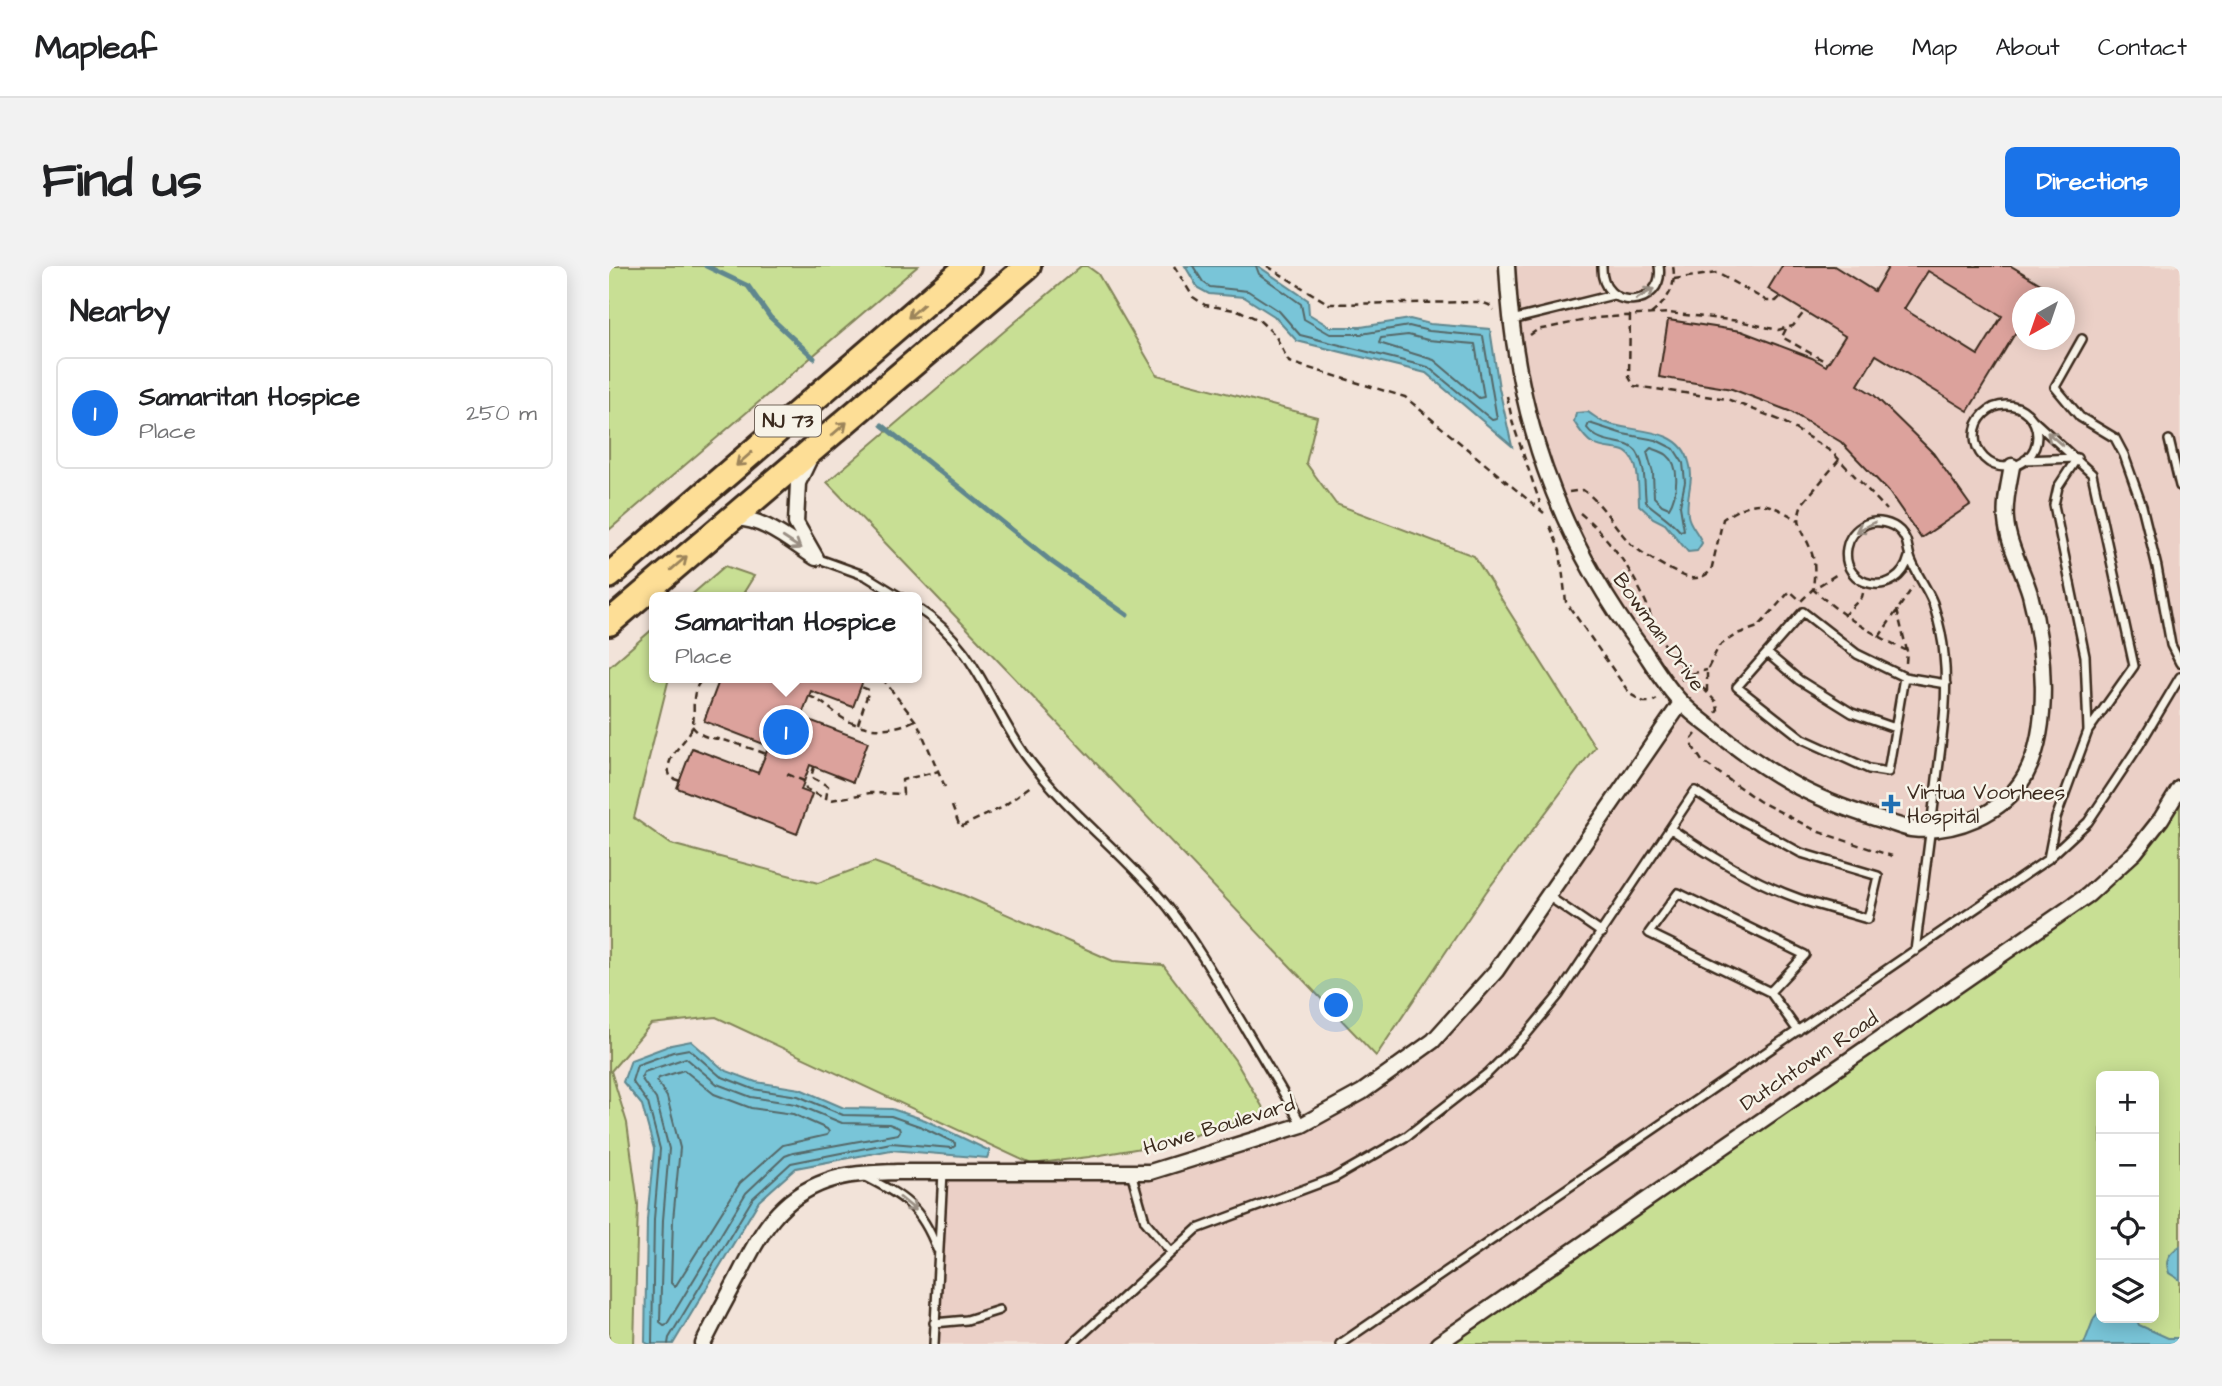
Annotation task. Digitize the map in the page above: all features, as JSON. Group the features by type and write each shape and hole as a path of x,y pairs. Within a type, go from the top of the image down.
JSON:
{"highway":[{"name":"NJ 73","path":"609,576 968,266"},
{"name":"NJ 73","path":"609,624 1028,266"}],"street":[{"name":"Bowman Drive","path":"1507,266 1515,359 1529,420 1545,472 1567,527 1614,612 1681,703 1746,755 1794,787 1846,810 1912,829 1977,820 2003,803 2023,778 2036,751 2042,723 2042,667 2030,595 2006,524 2005,507 2018,463"},
{"path":"812,452 798,483 796,523 816,558"},
{"path":"730,519 743,518 772,530 816,558"},
{"name":"Howe Boulevard","path":"703,1344 768,1223 786,1204 806,1190 828,1180 858,1173 1150,1172 1302,1125 1361,1092 1433,1041 1496,971 1681,703"},
{"name":"Dutchtown Road","path":"1438,1344 2088,895 2135,852 2161,819 2180,788"}],"lane":[{"path":"1602,266 1601,276 1605,286 1613,295 1630,301 1648,295 1658,281 1660,266"},
{"path":"1511,320 1613,295"},
{"path":"2082,339 2055,387 2080,417 2115,438 2124,455 2142,506 2171,645 2180,663"},
{"path":"2048,859 2056,818 2088,731 2134,666 2092,474 2077,458 2028,414 2015,406 2001,405 1987,411 1978,423 1975,438 1984,458 1997,465 2077,458"},
{"path":"2018,463 2037,442 2033,420"},
{"path":"2169,440 2180,486"},
{"path":"2077,458 2058,487 2054,505 2085,656 2088,731"},
{"path":"1909,557 1904,571 1894,581 1880,585 1865,583 1851,571 1846,554 1851,536 1865,525 1883,522 1899,530 1906,540 1909,557 1932,602 1944,652 1947,698 1915,951"},
{"path":"816,558 866,576 892,592"},
{"path":"922,611 964,650 977,668 1011,733 1043,776 1167,906 1202,954 1302,1125"},
{"path":"1904,677 1888,772 1869,769 1803,739 1737,687 1803,612 1857,654 1904,677 1946,684"},
{"path":"1767,653 1799,680 1852,713 1895,728"},
{"path":"1340,1344 2048,859 2088,822 2140,744 2180,677"},
{"path":"1072,1344 1197,1229 1334,1178 1407,1136 1488,1073 1525,1036 1559,995 1695,791 1730,814 1801,853 1878,876 1868,919 1798,899 1759,882 1709,855 1671,829"},
{"path":"1770,992 1805,956 1678,894 1649,933 1770,992 1798,1031"},
{"path":"1548,896 1602,933"},
{"path":"934,1344 943,1172"},
{"path":"1131,1172 1145,1221 1171,1252"},
{"path":"858,1173 887,1188 915,1208 930,1231 938,1253"},
{"path":"934,1323 967,1320 999,1310"}],"path":[{"path":"1174,266 1193,297 1205,305 1240,311 1259,320 1275,335 1289,362 1405,397 1544,513 1513,424 1506,387"},
{"path":"1267,266 1329,304 1481,302 1494,311"},
{"path":"1651,314 1664,304 1672,291 1673,266"},
{"path":"1674,279 1717,273 1767,301 1776,301 1781,296"},
{"path":"1805,311 1786,329 1782,337 1828,363"},
{"path":"1527,340 1537,330 1596,318 1668,313 1786,329"},
{"path":"1630,316 1629,377 1634,386 1727,399 1782,421 1832,452 1887,510"},
{"path":"1566,485 1573,502"},
{"path":"1569,492 1583,491 1598,500 1631,545 1687,578 1700,578 1711,571 1723,519 1738,509 1755,504 1773,505 1798,520"},
{"path":"1576,509 1598,528 1621,557 1648,607 1655,627 1690,674 1718,705 1718,710 1692,738 1697,755 1759,801 1819,832 1892,856"},
{"path":"1550,526 1560,551 1566,601 1630,694 1644,702 1653,702 1690,674 1707,670"},
{"path":"1879,636 1920,578"},
{"path":"1843,616 1862,597 1865,583"},
{"path":"1707,692 1707,670 1719,646 1737,634 1758,627 1790,591 1801,601 1813,589"},
{"path":"1897,610 1907,651"},
{"path":"680,781 671,778 669,767 672,757 690,732 693,696 698,683"},
{"path":"886,683 915,720 946,787"},
{"path":"858,724 869,690 861,687"},
{"path":"809,696 858,724 888,728 915,720"},
{"path":"692,726 707,739 726,741 766,754"},
{"path":"814,766 811,777 828,786 826,799"},
{"path":"787,774 804,781 806,789 826,799 841,799 870,793 902,794 902,780 939,771"},
{"path":"952,806 961,827 1001,808 1043,776"}],"shaded area":[{"name":"Virtua Voorhees Hospital","path":"1507,266 2180,266 2180,788 2161,819 2088,895 1438,1344 934,1344 943,1172 1150,1172 1302,1125 1433,1041 1496,971 1681,703 1589,571 1529,420"}],"green space":[{"path":"609,266 918,266 609,530"},
{"path":"1081,266 1087,266 1098,274 1157,375 1317,417 1306,463 1336,504 1474,556 1595,747 1486,892 1376,1056 827,482"},
{"path":"725,566 754,576 744,592 695,592"},
{"path":"649,632 649,683 668,683 634,818 671,844 818,883 874,862 963,895 1113,961 1163,965 1235,1060 1266,1113 1170,1143 1031,1164 716,1017 651,1024 611,1071 627,1123 638,1204 634,1344 609,1344 609,667"},
{"path":"2180,788 2180,1344 1438,1344 2088,895 2135,852"}],"water":[{"path":"1185,266 1258,266 1308,300 1309,314 1330,327 1361,327 1410,319 1430,324 1490,329 1512,446 1426,373 1297,341 1274,316 1244,297 1209,294 1198,288"},
{"path":"1588,412 1612,425 1664,436 1675,441 1683,450 1691,469 1688,515 1702,543 1697,551 1688,552 1665,524 1653,518 1639,505 1637,473 1632,458 1620,450 1596,445 1582,434 1574,422 1576,413"},
{"path":"691,1041 724,1070 756,1082 800,1089 844,1108 892,1109 925,1120 990,1151 987,1158 891,1150 796,1168 759,1201 673,1344 648,1344 645,1342 647,1219 654,1149 642,1105 623,1082 631,1060 671,1045"},
{"path":"2180,1246 2180,1280 2169,1273 2167,1261 2170,1254"},
{"path":"2096,1315 2096,1323 2138,1323 2168,1338 2180,1338 2180,1344 2084,1344"}],"building":[{"path":"1782,266 1834,266 1874,291 1889,266 2011,266 2044,286 2012,287 2012,338 1968,411 1876,355 1858,385 1874,395 1933,453 1970,505 1921,538 1889,492 1841,442 1789,411 1732,389 1659,377 1668,320 1741,331 1826,366 1845,336 1768,289","holes":["1928,271 2002,316 1978,355 1904,309"]},
{"path":"718,683 862,683 853,707 811,691 801,717 868,742 853,782 810,765 801,790 812,794 797,834 677,788 692,748 758,773 769,746 704,721"}],"waterway":[{"path":"706,266 748,286 770,317 814,358"},
{"path":"882,425 1052,562 1127,615"}],"place":[{"name":"Samaritan Hospice","path":"786,732"},
{"name":"Virtua Voorhees Hospital","path":"1891,804"}]}
